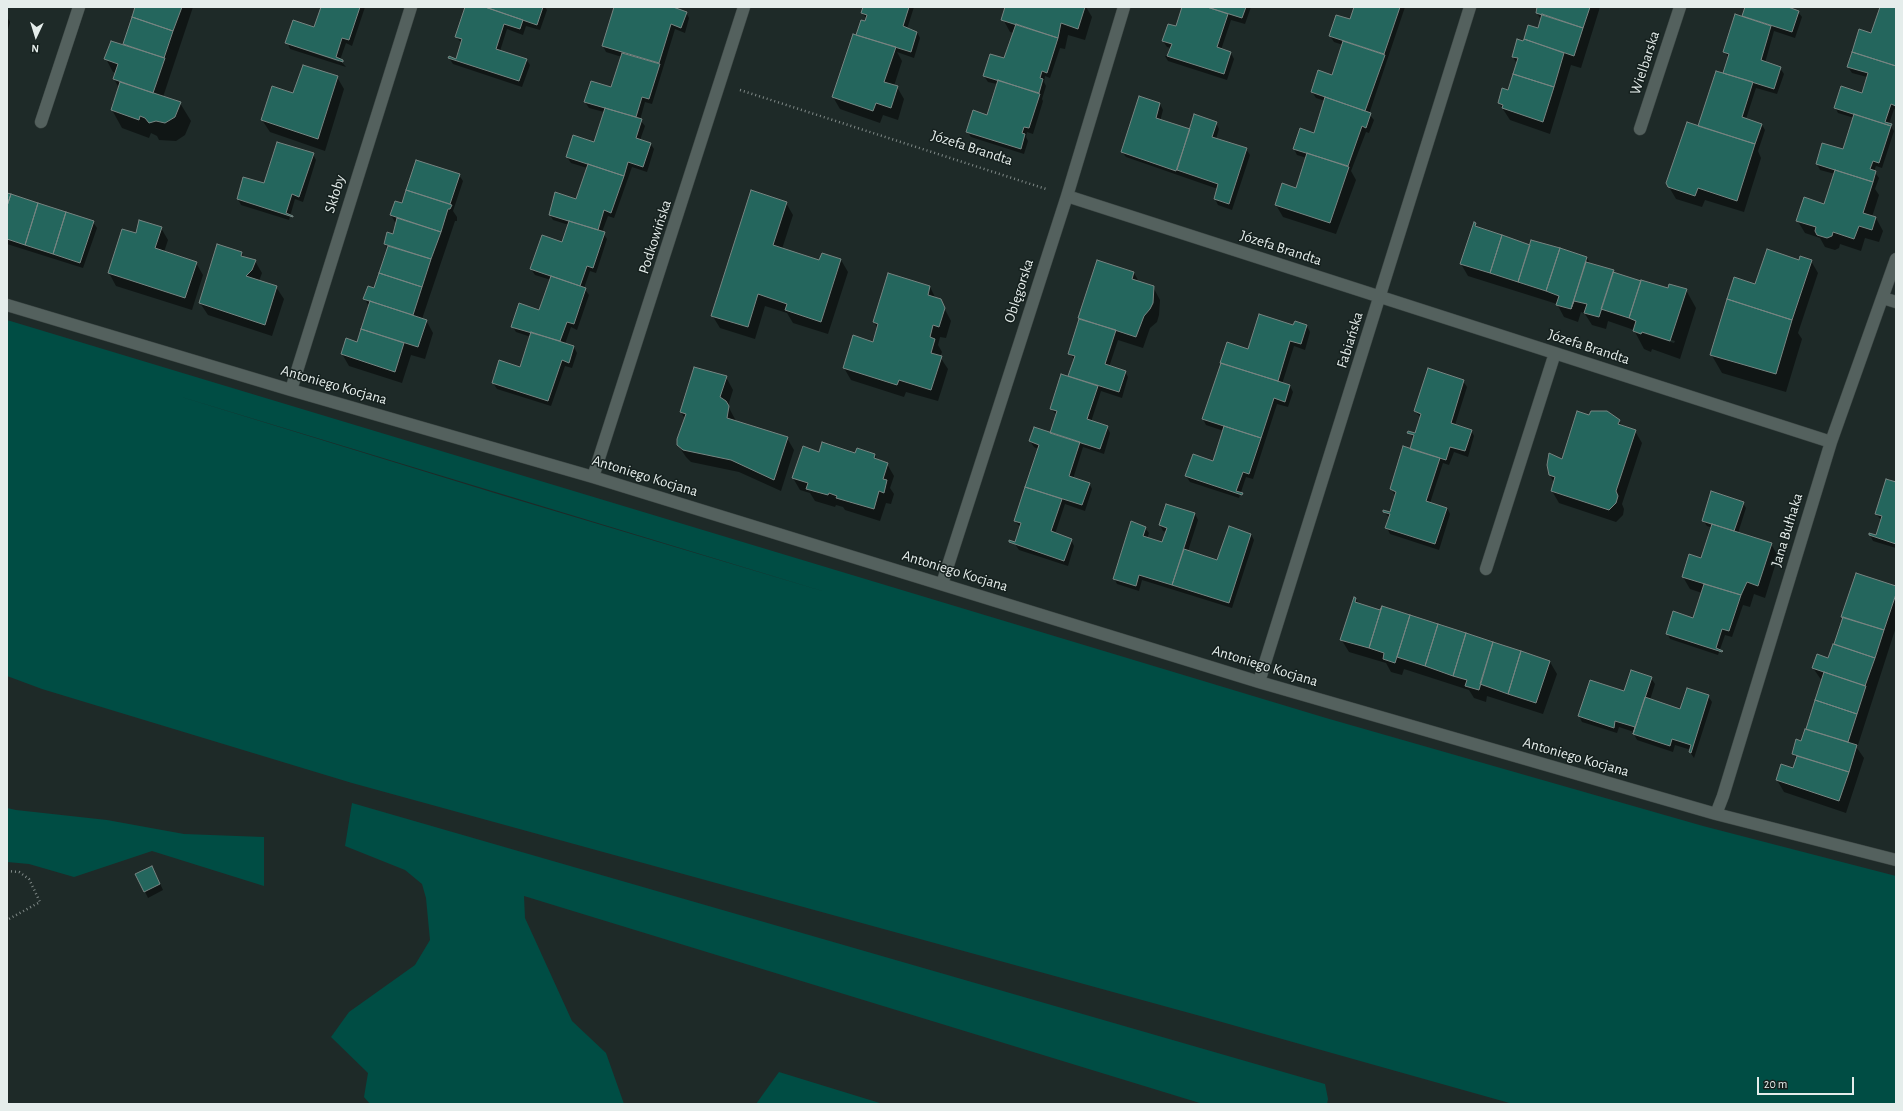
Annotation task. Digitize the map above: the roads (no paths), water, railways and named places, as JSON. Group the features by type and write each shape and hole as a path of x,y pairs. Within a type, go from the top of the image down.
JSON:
{"street":[{"path":"41,122 79,7"},
{"name":"Skłoby","path":"291,390 411,7"},
{"name":"Podkowińska","path":"594,477 721,84 744,7"},
{"name":"Oblęgorska","path":"942,584 1067,196 1124,7"},
{"name":"Fabiańska","path":"1259,682 1381,297 1470,7"},
{"name":"Wielbarska","path":"1640,129 1680,7"},
{"name":"Józefa Brandta","path":"1067,196 1831,442"},
{"name":"Jana Bułhaka","path":"1716,814 1723,796 1831,442 1896,259"},
{"path":"1883,298 1896,302"},
{"name":"Antoniego Kocjana","path":"7,305 291,390 594,477 1259,682 1716,814 1896,860"},
{"path":"1486,569 1555,353"}]}
